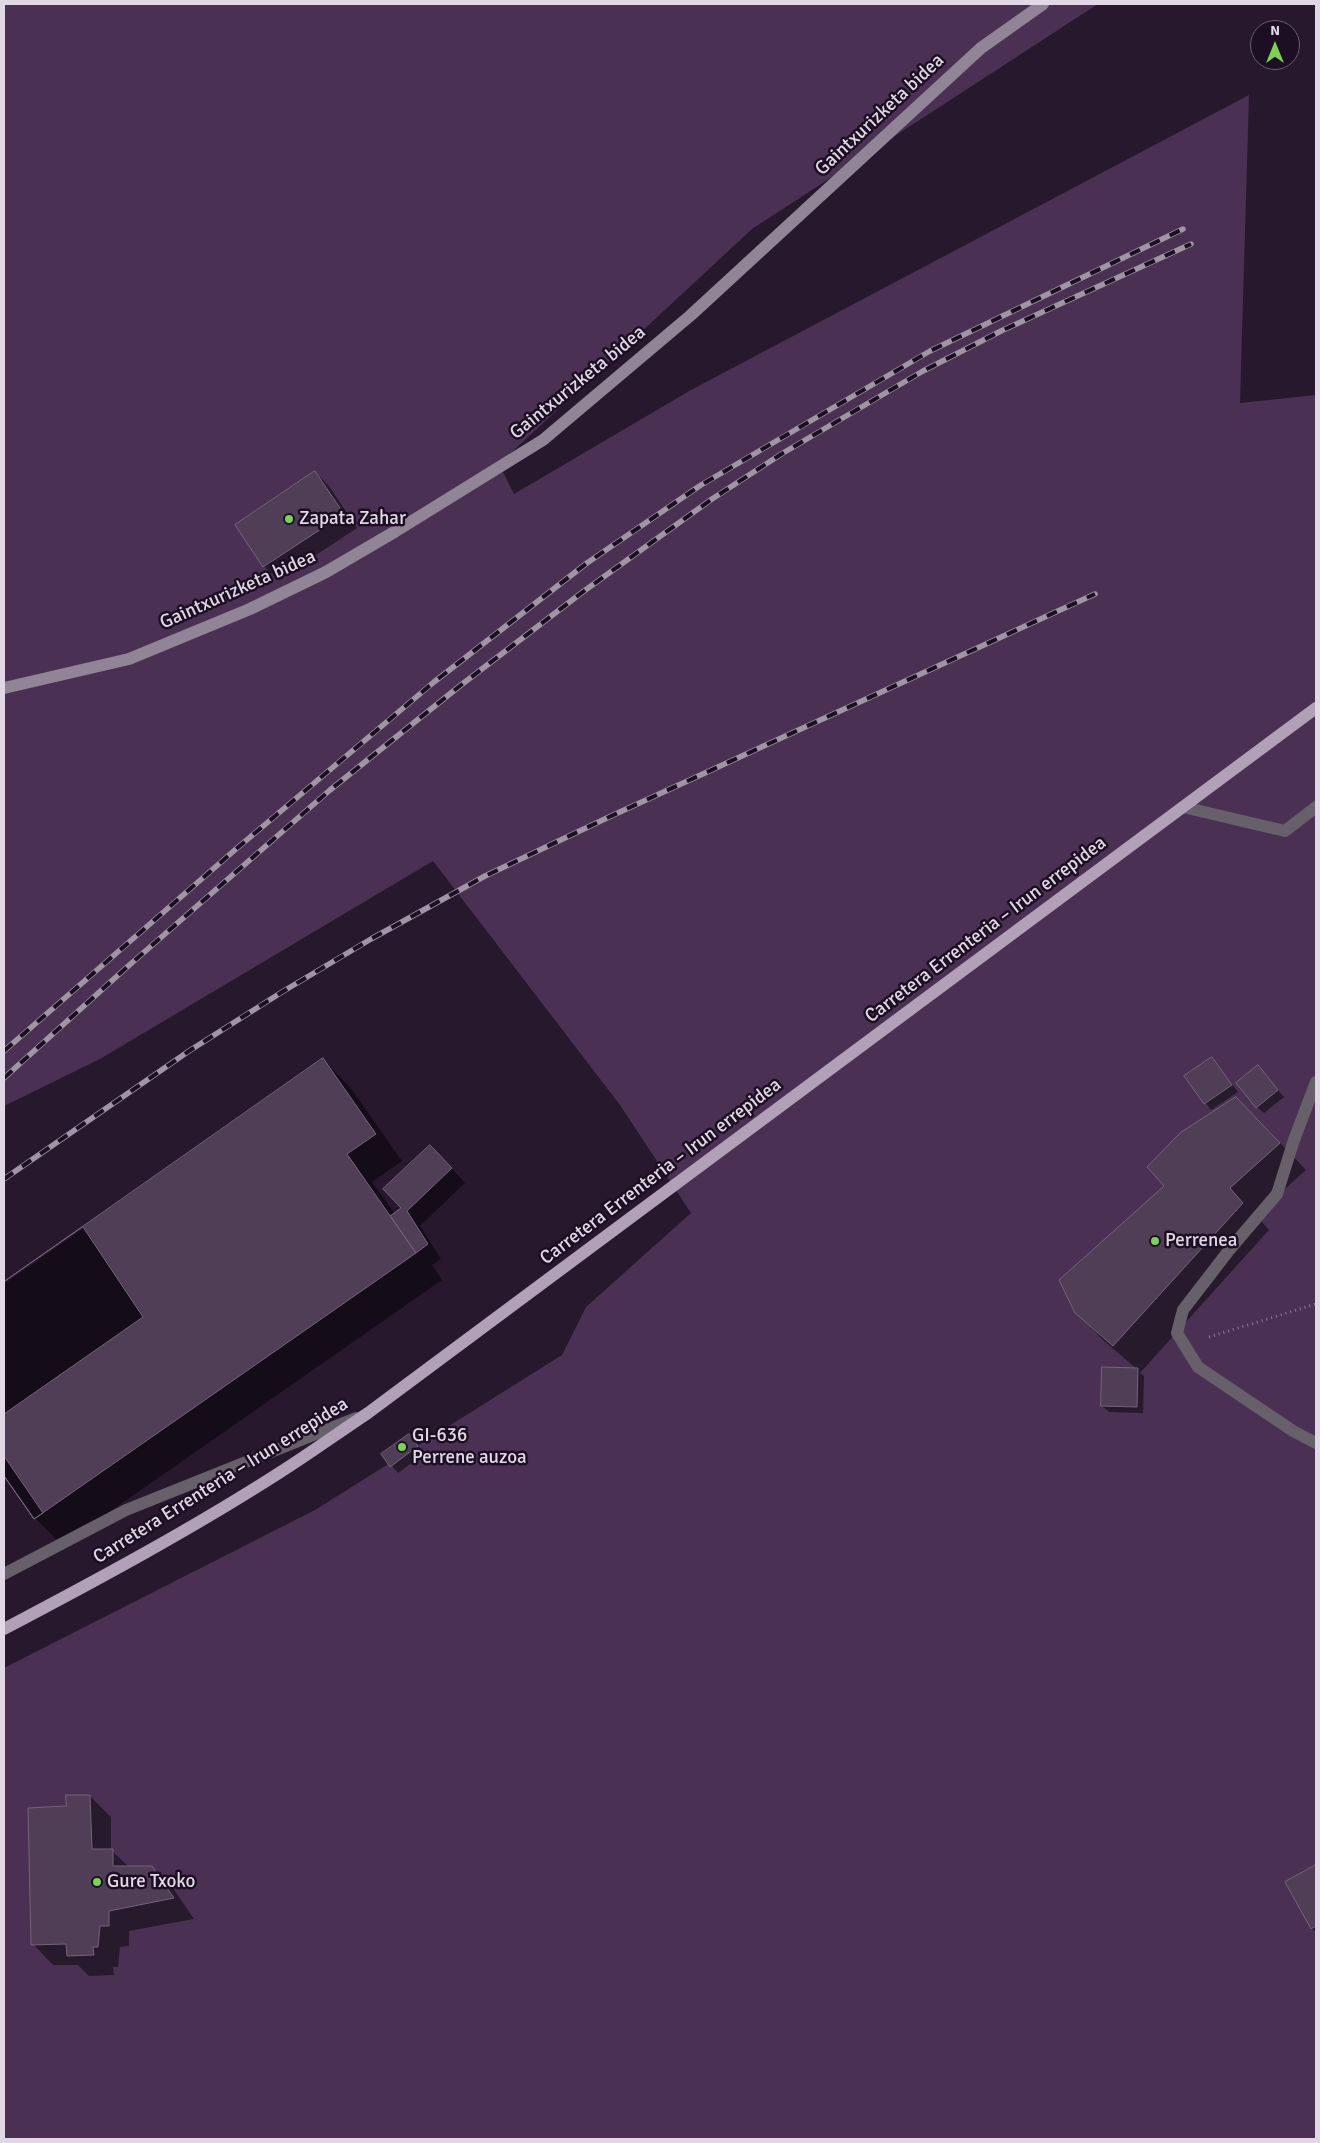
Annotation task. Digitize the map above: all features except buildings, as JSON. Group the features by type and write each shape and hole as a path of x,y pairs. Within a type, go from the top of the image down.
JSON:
{"main road":[{"name":"Gaintxurizketa bidea","path":"4,688 129,659 250,609 342,563 543,440 691,315 981,48 1043,4"},
{"name":"Carretera Errenteria – Irun errepidea","path":"4,1629 92,1582 186,1528 278,1473 368,1413 1316,708"}],"street":[{"path":"1183,807 1285,830 1316,808"},
{"path":"1316,1082 1294,1140 1277,1194 1230,1249 1183,1310 1177,1333 1198,1367 1293,1431 1316,1444"},
{"path":"4,1574 126,1510 368,1413"}],"path":[{"path":"1184,1345 1316,1304"}],"shaded area":[{"path":"4,4 1098,4 752,229 499,464 514,494 691,390 1249,95 1240,403 1316,395 1316,2139 4,2139 4,1668 315,1510 562,1355 586,1307 691,1213 620,1105 433,861 100,1059 4,1106"}],"railway":[{"path":"4,1051 236,849 434,682 587,563 701,485 930,351 1183,229"},
{"path":"4,1078 126,968 330,790 461,685 584,591 712,499 783,453 923,371 1001,331 1191,244"},
{"path":"4,1179 189,1051 282,992 371,939 485,876 609,817 1095,594"}],"place":[{"name":"Zapata Zahar","path":"289,519"},
{"name":"Perrenea","path":"1155,1241"},
{"name":"GI-636 Perrene auzoa","path":"402,1447"},
{"name":"Gure Txoko","path":"97,1882"}]}
